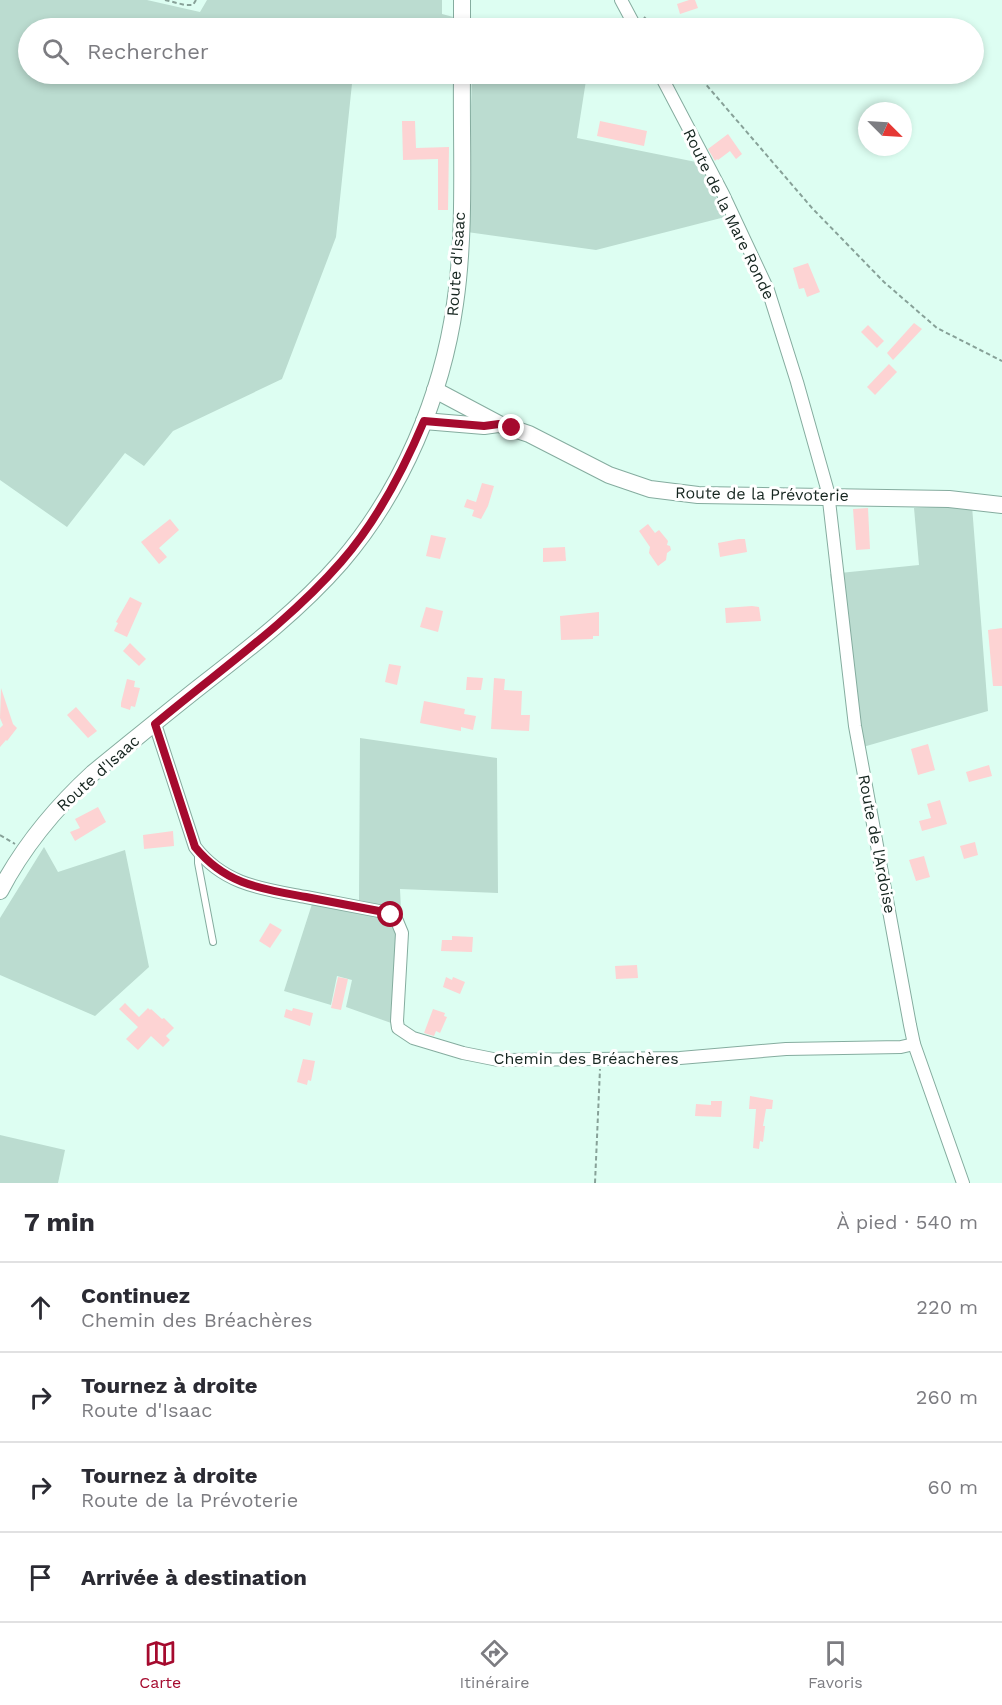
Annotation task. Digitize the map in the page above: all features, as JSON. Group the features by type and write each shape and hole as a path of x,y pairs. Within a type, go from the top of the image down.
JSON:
{"street":[{"path":"462,0 462,18"},
{"path":"621,0 631,18"},
{"name":"Route d'Isaac","path":"0,891 25,849 67,797 93,773 295,610 342,560 367,528 393,486 424,421 450,335 459,274 462,84"},
{"name":"Route de la Mare Ronde","path":"665,84 723,194 768,290 797,382 828,496"},
{"name":"Route de la Prévoterie","path":"435,390 499,424 529,434 609,476 650,489 698,495 949,498 1002,505"},
{"name":"Route de la Prévoterie","path":"424,421 484,426 499,424"},
{"name":"Route de l'Ardoise","path":"828,496 855,726 914,1044 963,1183"},
{"name":"Chemin des Bréachères","path":"155,724 195,847 220,872 257,889 384,912 397,921 402,933 397,1021 398,1028 412,1038 463,1053 498,1060 680,1058 786,1049 901,1047 914,1044"}],"lane":[{"path":"198,851 198,863 213,942"}],"path":[{"path":"165,0 185,5 193,5 196,0"},
{"path":"706,84 812,208 884,282 937,328 1002,361"},
{"path":"0,835 25,849"},
{"path":"595,1183 600,1059"}],"green space":[{"path":"0,0 147,0 200,12 207,0 442,0 442,14 457,18 18,18 18,84 352,84 336,237 282,379 173,431 144,466 125,453 67,527 0,480"},
{"path":"472,84 585,84 577,138 701,163 725,217 596,250 467,232"},
{"path":"972,506 988,711 856,749 830,574 919,565 914,508"},
{"path":"360,738 497,758 498,893 400,889 401,910 359,900"},
{"path":"44,847 58,872 125,850 149,967 95,1016 0,975 0,918"},
{"path":"312,904 391,920 397,930 394,1024 346,1007 352,980 337,976 331,1005 284,991"},
{"path":"0,1135 65,1150 58,1183 0,1183"}],"building":[{"path":"695,0 698,8 680,14 677,4"},
{"path":"402,121 415,121 416,148 449,147 448,210 438,210 438,159 403,160"},
{"path":"600,121 647,131 644,146 597,136"},
{"path":"728,134 742,154 736,159 730,151 715,161 708,149"},
{"path":"808,263 820,292 807,297 804,288 799,289 793,268"},
{"path":"914,323 922,329 893,360 887,353"},
{"path":"868,325 884,341 877,348 861,332"},
{"path":"889,364 897,372 875,395 867,387"},
{"path":"482,483 494,486 481,519 472,516 474,510 464,507 467,499 476,502"},
{"path":"868,508 870,549 856,550 853,509"},
{"path":"170,519 179,530 159,548 167,557 159,564 141,542"},
{"path":"648,524 655,533 659,530 668,541 667,545 671,550 667,553 666,560 658,566 649,553 650,547 639,531"},
{"path":"431,535 446,538 440,559 426,556"},
{"path":"745,539 747,552 720,557 718,543"},
{"path":"565,547 566,561 543,562 543,548"},
{"path":"130,597 142,603 127,637 114,631 118,623 116,622"},
{"path":"426,607 443,611 438,632 420,627"},
{"path":"759,607 761,621 726,623 725,608"},
{"path":"599,612 599,636 593,636 593,639 561,640 560,616"},
{"path":"1002,628 1002,686 993,686 988,630"},
{"path":"130,643 146,659 139,666 123,651"},
{"path":"389,664 401,666 397,685 385,682"},
{"path":"467,677 483,678 481,690 466,690"},
{"path":"494,678 505,679 504,690 522,691 521,715 530,715 529,731 491,729"},
{"path":"127,679 135,681 134,687 140,688 135,707 131,706 130,710 121,707"},
{"path":"1,688 13,724 17,728 0,747 0,728 3,725 0,718"},
{"path":"424,701 465,709 464,714 476,716 473,730 461,727 461,731 420,723"},
{"path":"76,707 97,731 88,738 67,715"},
{"path":"928,744 935,770 918,775 911,749"},
{"path":"989,765 992,776 969,782 966,772"},
{"path":"940,800 947,824 922,831 919,821 931,818 927,804"},
{"path":"98,807 106,822 75,841 70,832 80,828 75,819"},
{"path":"173,831 174,846 144,849 143,835"},
{"path":"975,842 978,855 964,859 960,846"},
{"path":"924,856 930,877 916,881 909,860"},
{"path":"270,923 282,930 270,948 259,941"},
{"path":"452,936 473,937 472,952 441,951 442,940 452,940"},
{"path":"637,965 638,978 616,979 615,966"},
{"path":"338,977 348,979 341,1010 331,1008"},
{"path":"446,977 465,982 460,994 443,987"},
{"path":"125,1003 139,1017 148,1008 162,1019 164,1018 174,1028 166,1036 170,1040 163,1047 151,1036 138,1050 126,1039 138,1027 119,1009"},
{"path":"293,1008 313,1013 310,1026 284,1017 286,1009 292,1011"},
{"path":"433,1009 445,1013 444,1016 447,1017 440,1033 436,1031 434,1036 424,1033"},
{"path":"303,1059 315,1061 311,1081 308,1080 307,1085 297,1082"},
{"path":"750,1096 773,1100 772,1109 766,1109 763,1142 760,1141 759,1149 753,1148 756,1109 749,1109"},
{"path":"711,1101 722,1101 721,1117 695,1116 696,1104 711,1105"}],"route":[{"path":"391,915 257,889 220,872 195,847 155,724 295,610 319,586 367,528 393,486 424,421 484,426 499,424 512,428"}]}
